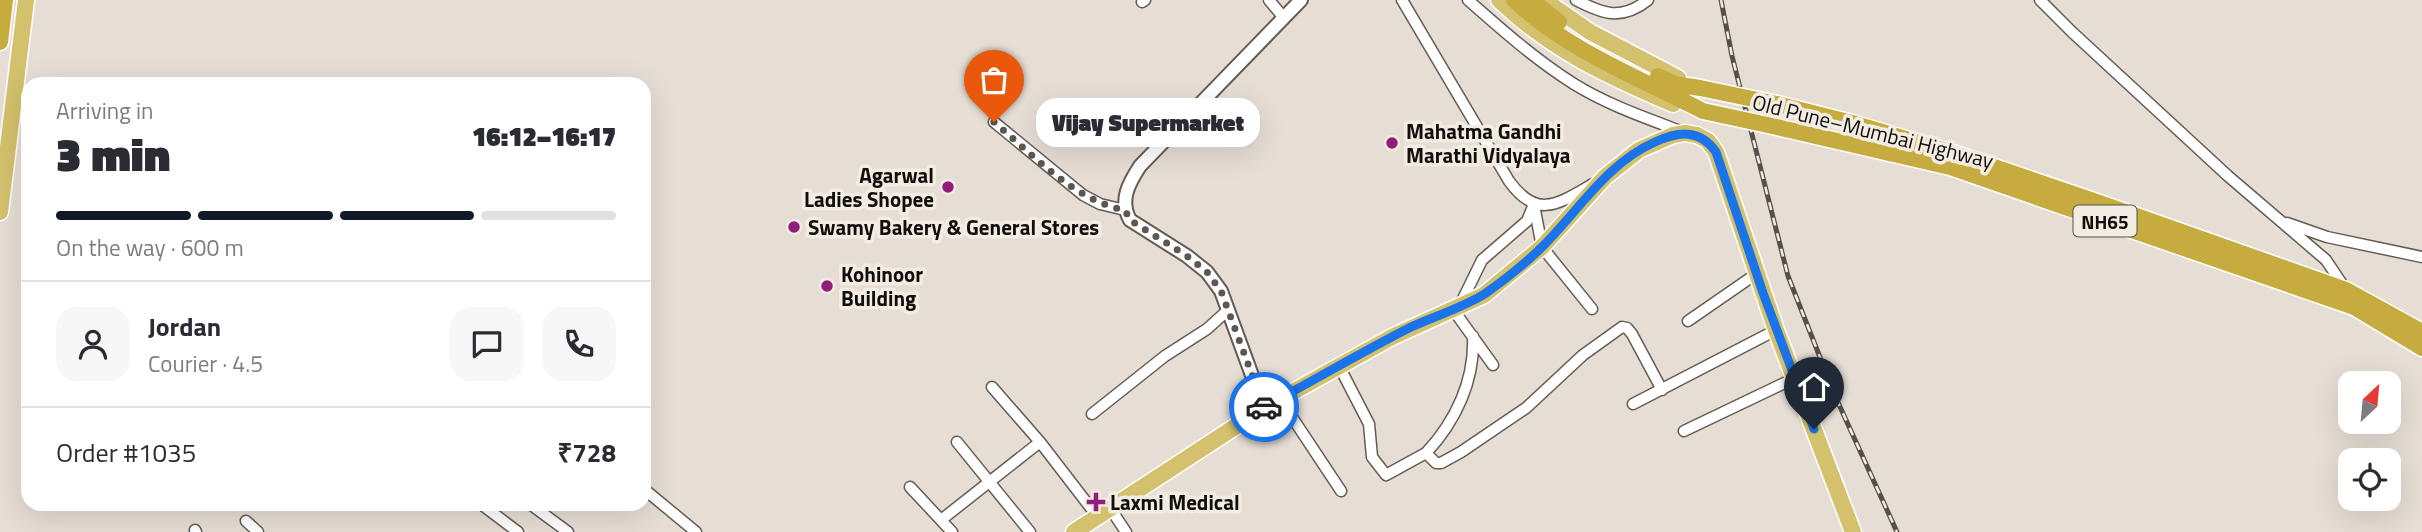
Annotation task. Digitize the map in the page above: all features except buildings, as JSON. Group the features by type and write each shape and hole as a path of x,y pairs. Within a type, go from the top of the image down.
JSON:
{"highway":[{"path":"0,42 5,0"},
{"name":"NH65","path":"1514,0 1527,13 1584,50 1672,89 1700,88"},
{"name":"NH65","path":"1531,0 1598,48 1672,89 1703,111"},
{"name":"Old Pune–Mumbai Highway","path":"1700,88 1777,104 1953,153 2346,290 2422,332"},
{"name":"Old Pune–Mumbai Highway","path":"1703,111 1950,167 2354,307 2422,348"}],"main road":[{"path":"0,212 26,0"},
{"path":"1499,0 1531,28 1577,60 1675,105 1703,111"},
{"path":"1544,0 1590,32 1700,88"},
{"path":"1074,532 1264,408 1392,337 1484,295 1542,247 1605,177 1639,150 1672,135 1685,133 1708,141 1716,152 1776,330 1853,532"}],"street":[{"path":"1269,0 1284,18"},
{"path":"1264,408 1221,291 1207,272 1187,256 1130,220 1125,210 1125,198 1131,179 1140,166 1301,0"},
{"path":"1402,0 1508,181 1525,200 1534,204 1565,200 1605,177"},
{"path":"1468,0 1512,40 1574,84 1614,105 1685,133"},
{"path":"1576,0 1608,14 1623,13 1648,0"},
{"path":"2040,0 2218,167 2326,260 2354,307"},
{"path":"994,122 1083,195 1100,204 1125,210"},
{"path":"1534,204 1542,247 1592,309"},
{"path":"1493,365 1456,307 1482,260 1527,222 1534,204"},
{"path":"2280,221 2327,237 2422,257"},
{"path":"1688,321 1756,274"},
{"path":"1092,414 1165,356 1207,329 1228,310"},
{"path":"1426,453 1436,463 1441,463 1461,452 1526,408 1583,355 1622,327 1632,334 1662,390"},
{"path":"1633,404 1776,330"},
{"path":"1339,366 1369,424 1373,457 1386,475 1426,453 1453,418 1461,403 1474,352 1473,336"},
{"path":"1684,431 1795,378"},
{"path":"992,387 1104,512 1126,532"},
{"path":"1280,399 1341,491"},
{"path":"957,442 1030,532"},
{"path":"942,520 1040,442"},
{"path":"910,486 952,532"},
{"path":"651,495 696,532"},
{"path":"490,511 518,532"},
{"path":"540,511 568,532"},
{"path":"246,521 258,532"}],"railway":[{"path":"1721,0 1732,56 1788,276 1836,398 1897,532"}],"way so far":[{"path":"994,122 1083,195 1100,204 1125,210 1130,220 1207,272 1221,291 1264,407"}],"place":[{"name":"Vijay Supermarket","path":"994,122"},
{"name":"Mahatma Gandhi Marathi Vidyalaya","path":"1392,143"},
{"name":"Agarwal Ladies Shopee","path":"948,187"},
{"name":"Swamy Bakery & General Stores","path":"794,227"},
{"name":"Kohinoor Building","path":"827,286"},
{"name":"Laxmi Medical","path":"1096,502"}],"route":[{"path":"1264,407 1415,325 1484,295 1542,247 1605,177 1627,158 1656,141 1685,133 1708,141 1716,152 1743,237 1814,429"}]}
